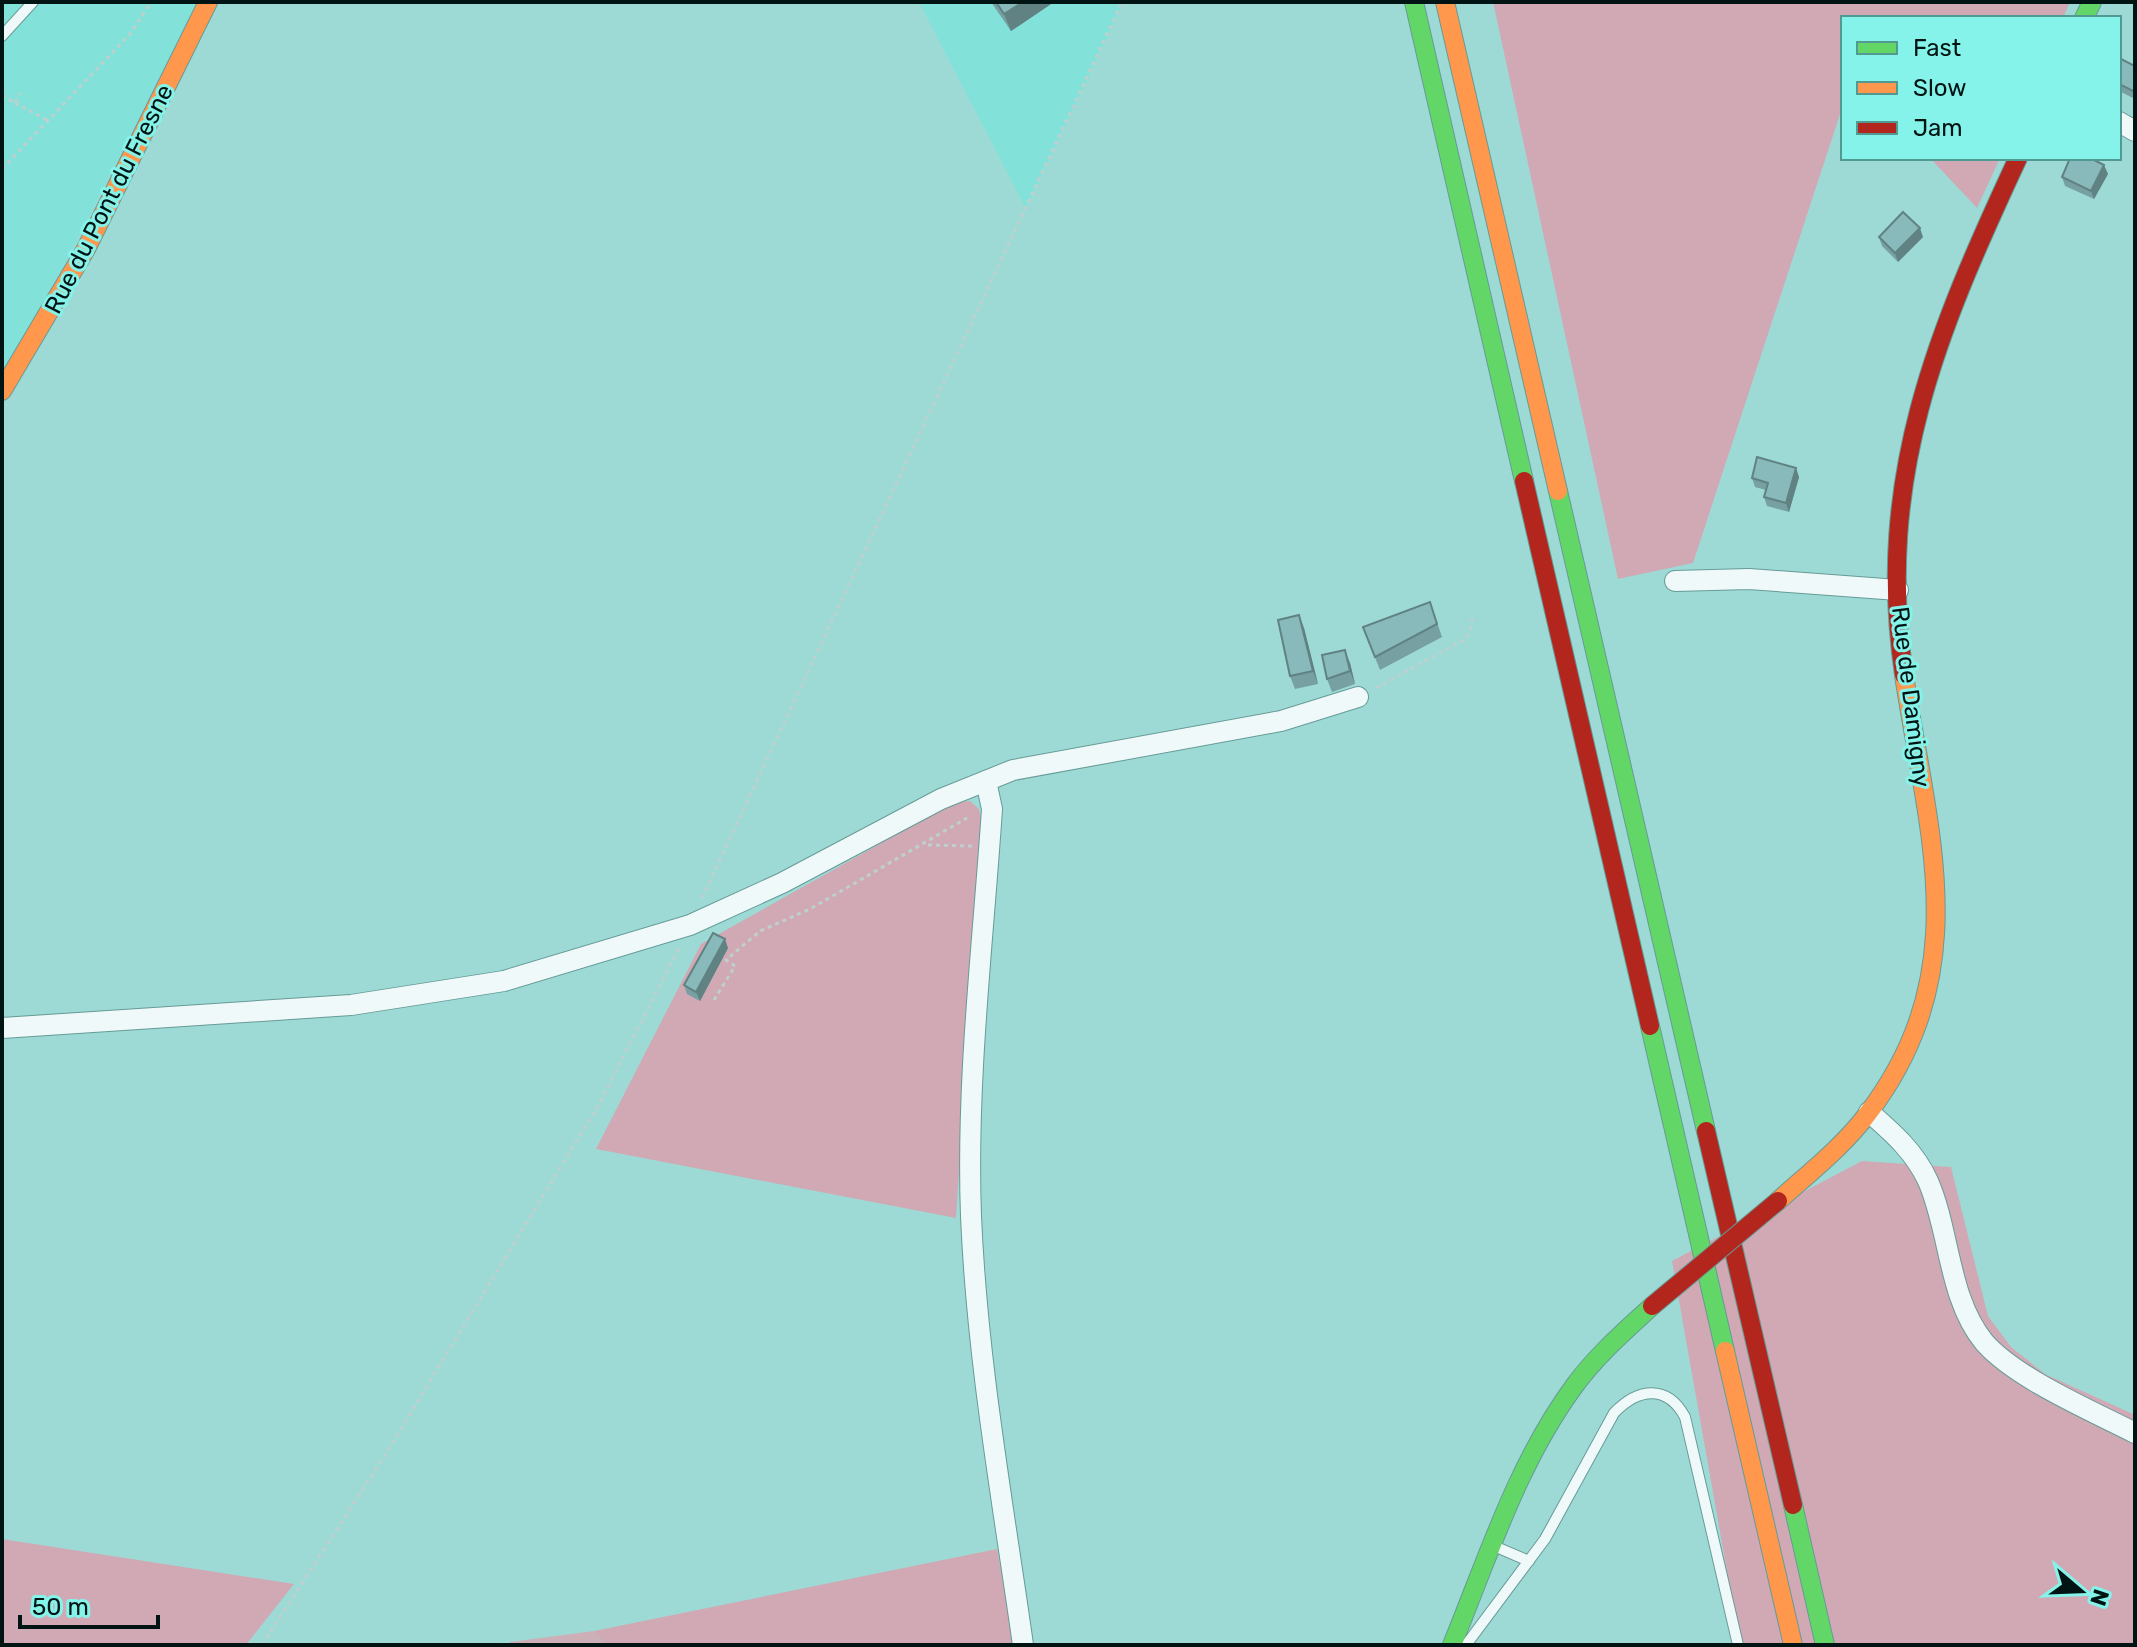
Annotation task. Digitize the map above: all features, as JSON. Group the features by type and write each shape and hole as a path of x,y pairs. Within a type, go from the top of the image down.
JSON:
{"main road":[{"name":"Rue du Pont du Fresne","path":"2,391 32,346 87,245 208,2"},
{"path":"1414,2 1793,1645"},
{"path":"1445,2 1825,1645"},
{"name":"Rue de Damigny","path":"1452,1645 1528,1461 1569,1393 1609,1345 1778,1201 1869,1112 1903,1060 1928,1003 1939,946 1936,880 1904,670 1898,590 1902,506 1921,395 1957,290 2017,160"}],"street":[{"path":"1675,581 1749,579 1898,590"},
{"path":"2,1028 351,1005 504,981 690,925 782,883 941,799 1013,770 1281,721 1358,697"},
{"path":"986,781 992,809 971,1143 971,1215 979,1331 1023,1645"},
{"path":"1869,1112 1906,1145 1928,1181 1967,1313 1982,1339 2000,1358 2135,1433"}],"lane":[{"path":"2,36 33,2"},
{"path":"1466,1645 1545,1539 1614,1413 1627,1399 1644,1391 1663,1394 1677,1403 1685,1417 1738,1645"},
{"path":"1494,1545 1529,1561"}],"path":[{"path":"2,169 130,34 151,2"},
{"path":"262,1645 385,1455 599,1104 690,925 1122,2"},
{"path":"15,103 20,93"},
{"path":"2,95 47,120"},
{"path":"1358,697 1465,639 1471,629 1473,614"},
{"path":"714,1000 735,966 726,960 760,931 810,909 967,818"},
{"path":"924,845 989,846"}],"shaded area":[{"path":"2,2 198,2 69,256 2,373"},
{"path":"919,2 1124,2 1026,209"},
{"path":"1493,2 2070,2 2064,16 1841,16 1841,111 1693,563 1618,579"},
{"path":"1932,160 1999,160 1977,208"},
{"path":"970,801 979,809 982,824 956,1218 596,1149 701,944 917,823 959,802"},
{"path":"1862,1161 1951,1167 1988,1316 2011,1347 2045,1374 2135,1415 2135,1645 1740,1645 1672,1261"},
{"path":"2,1539 294,1584 246,1645 2,1645"},
{"path":"997,1549 1015,1645 606,1645 594,1631"},
{"path":"594,1631 606,1645 509,1645 510,1642"}],"building":[{"path":"996,2 1023,2 1004,14"},
{"path":"2121,59 2135,66 2135,92 2121,85"},
{"path":"2069,160 2094,160 2104,165 2091,191 2062,177"},
{"path":"1903,212 1920,228 1895,253 1879,237"},
{"path":"1757,457 1796,468 1786,503 1764,497 1768,483 1752,478"},
{"path":"1430,602 1437,624 1375,657 1363,627"},
{"path":"1299,615 1313,671 1290,676 1278,620"},
{"path":"1345,650 1350,671 1327,679 1322,655"},
{"path":"713,933 725,939 696,992 684,985"}],"traffic: fast":[{"path":"1414,2 1524,481"},
{"path":"2085,16 2092,2"},
{"path":"1558,491 1706,1131"},
{"path":"1650,1026 1725,1351"},
{"path":"1452,1645 1506,1511 1555,1415 1593,1364 1652,1306"},
{"path":"1793,1505 1825,1645"}],"traffic: slow":[{"path":"2,391 86,249 208,2"},
{"path":"1445,2 1558,491"},
{"path":"1778,1201 1837,1148 1869,1112 1902,1059 1923,1006 1933,953 1936,900 1932,846 1904,675"},
{"path":"1725,1351 1793,1645"}],"traffic: jam":[{"path":"1904,675 1897,603 1898,536 1906,471 1920,408 1939,346 1962,284 2017,160"},
{"path":"1524,481 1650,1026"},
{"path":"1706,1131 1793,1505"},
{"path":"1652,1306 1778,1201"}]}
